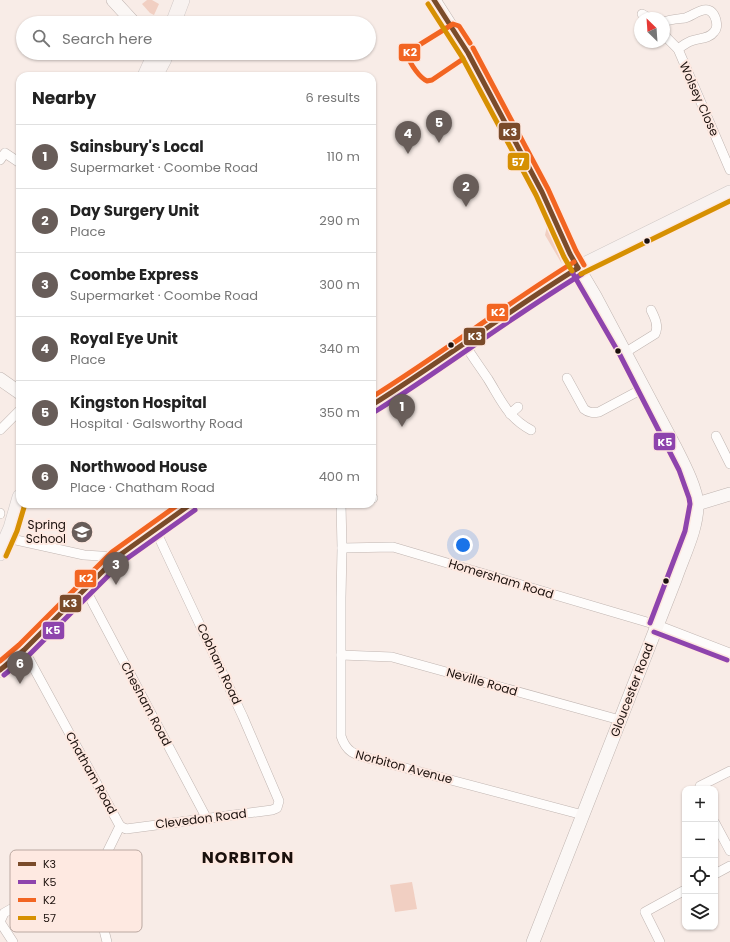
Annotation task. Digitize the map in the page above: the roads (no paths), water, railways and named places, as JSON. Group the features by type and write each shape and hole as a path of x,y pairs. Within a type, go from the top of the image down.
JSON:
{"main road":[{"path":"176,16 182,0"},
{"path":"147,72 152,60"},
{"path":"157,72 163,60"},
{"path":"376,402 426,371 464,343 578,268 730,194"},
{"path":"0,553 7,538 17,508"},
{"path":"0,670 24,650 116,557 185,508"}],"street":[{"path":"113,0 128,16"},
{"name":"Gloucester Road","path":"434,0 472,60 542,192 570,254 626,352 685,467 696,496 697,504 693,529 675,580 534,942"},
{"name":"Wolsey Close","path":"670,20 686,18 700,10 705,10 710,12 716,20 716,30 713,34 708,37 689,42 678,49"},
{"name":"Wolsey Close","path":"670,41 678,49 730,170"},
{"path":"2,154 16,161"},
{"path":"626,352 655,334 657,331 656,322 651,310"},
{"path":"657,331 666,335"},
{"path":"464,343 488,379 505,409 521,425 531,430"},
{"path":"567,378 584,409 593,413 599,412 644,388"},
{"path":"0,379 16,390"},
{"path":"510,414 518,407"},
{"path":"0,430 16,414"},
{"path":"716,436 730,464"},
{"path":"697,504 730,494"},
{"name":"Norbiton Avenue","path":"341,508 341,736 343,743 350,752 583,815"},
{"name":"Cobham Road","path":"155,529 243,716 279,801"},
{"path":"7,538 84,555 116,557"},
{"name":"Homersham Road","path":"342,548 393,547 657,625 730,653"},
{"name":"Chesham Road","path":"84,590 89,596 207,819"},
{"name":"Chatham Road","path":"24,650 120,826 108,850"},
{"name":"Neville Road","path":"341,655 392,657 620,720"},
{"path":"700,786 730,771"},
{"name":"Clevedon Road","path":"120,826 126,829 272,810 277,808 279,801"},
{"path":"718,829 730,851"},
{"path":"718,872 730,866"},
{"path":"660,942 645,912 682,892"},
{"path":"10,910 4,913 0,922 13,942"},
{"path":"105,932 108,942"}],"place":[{"name":"Kingston Hospital","path":"439,143"},
{"name":"Royal Eye Unit","path":"408,154"},
{"name":"Day Surgery Unit","path":"466,207"},
{"name":"Sainsbury's Local","path":"402,427"},
{"name":"Spring School","path":"82,532"},
{"name":"Coombe Express","path":"116,585"},
{"name":"Northwood House","path":"20,684"}],"district":[{"name":"NORBITON","path":"248,857"}]}
